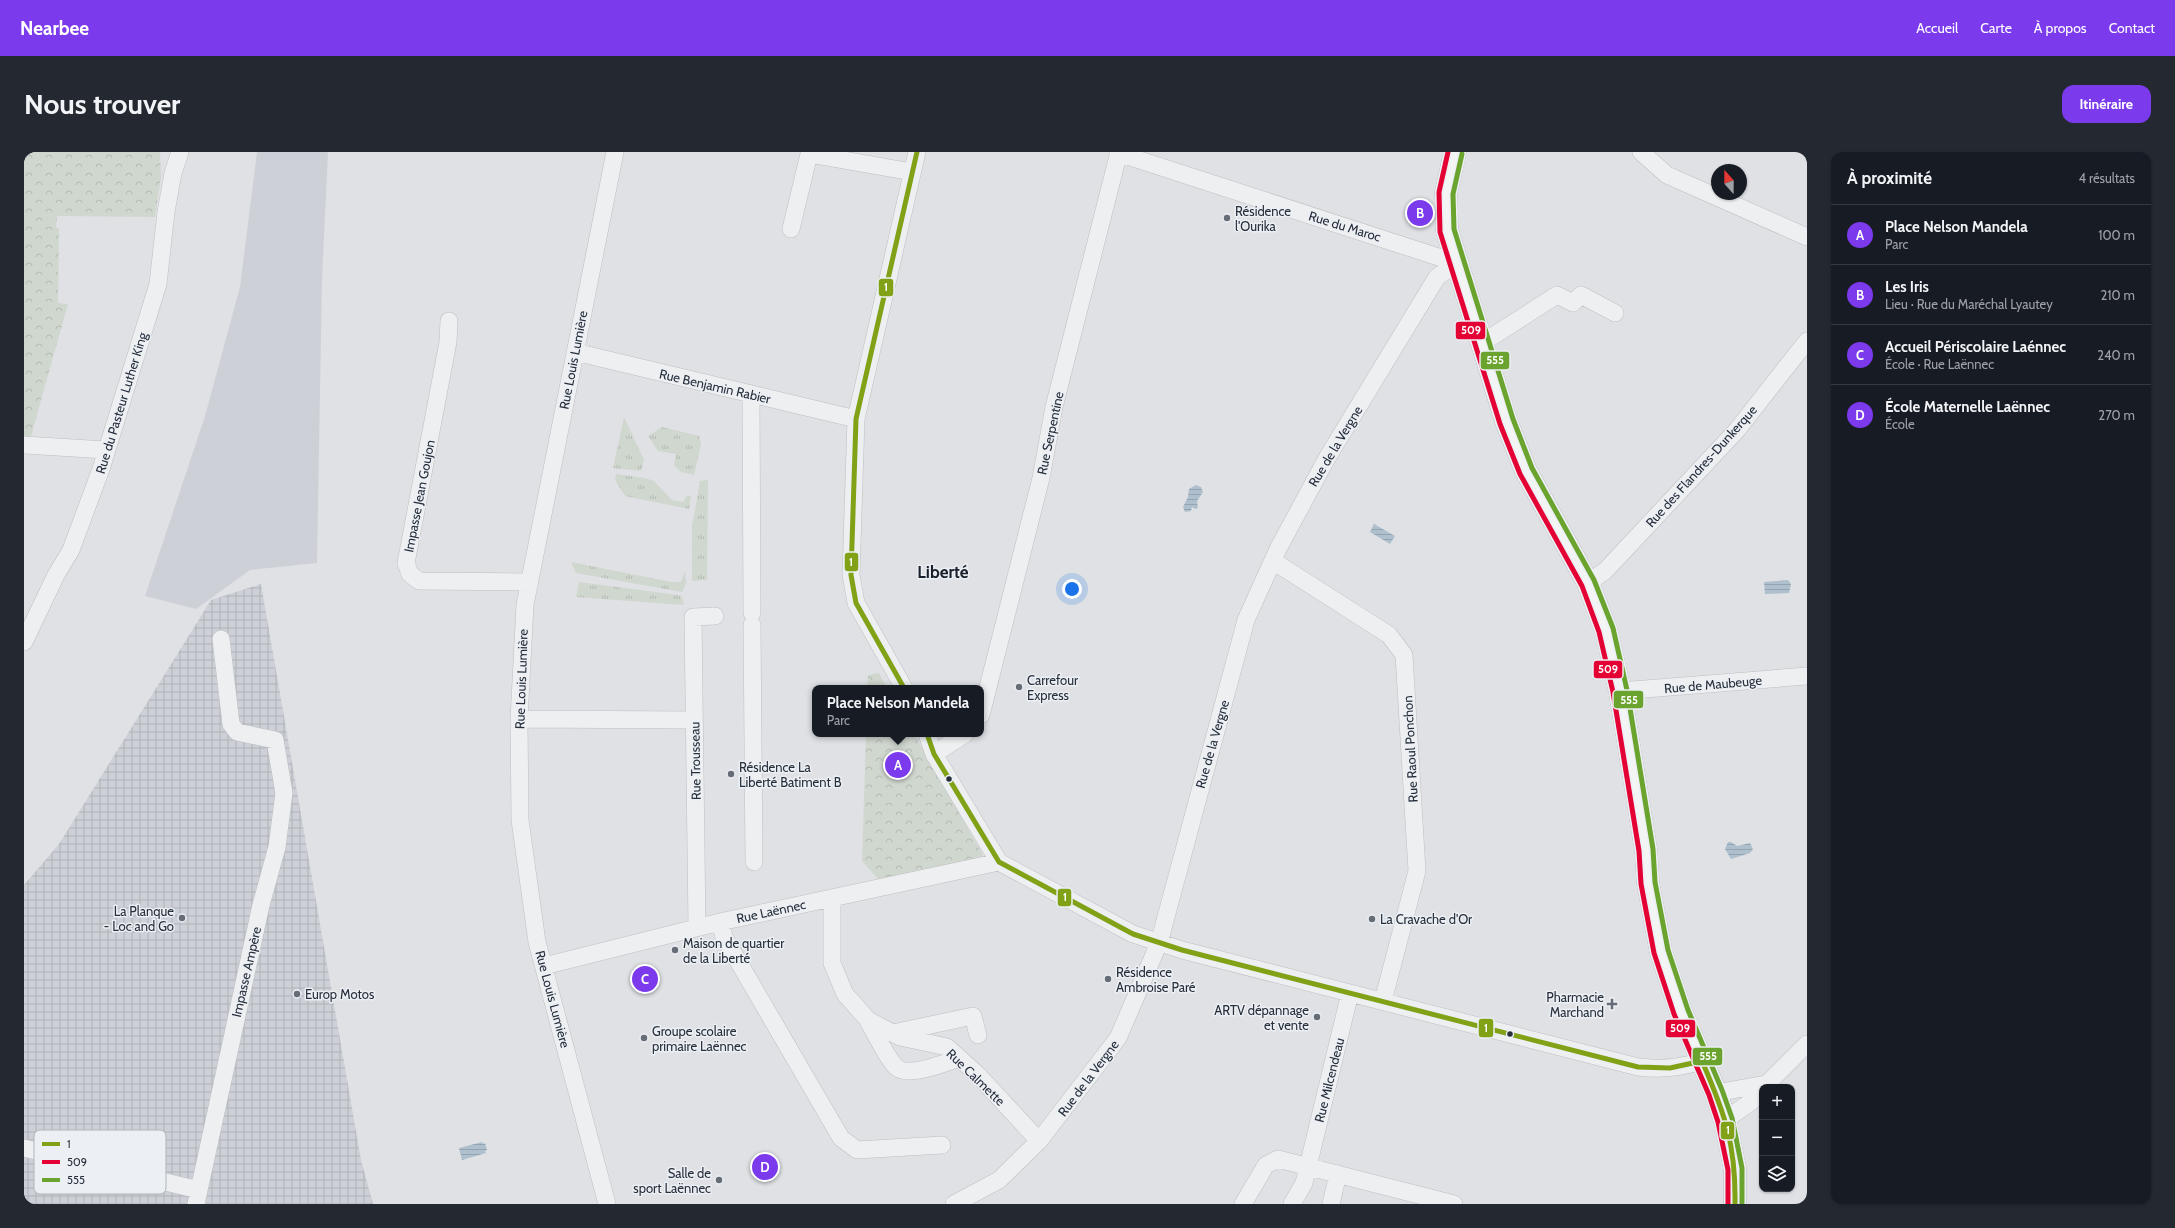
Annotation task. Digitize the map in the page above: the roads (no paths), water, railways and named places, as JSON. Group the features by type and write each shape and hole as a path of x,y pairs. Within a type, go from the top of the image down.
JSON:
{"main road":[{"path":"1454,152 1446,193 1447,230 1506,421 1526,472 1588,583 1606,630 1620,691 1646,850 1648,883 1662,952 1681,1012 1716,1093 1725,1120 1735,1169 1735,1204"}],"street":[{"name":"Rue du Pasteur Luther King","path":"24,642 56,575 71,550 101,469 158,284 166,212 173,173 180,152"},
{"name":"Rue Louis Lumière","path":"607,1204 537,942 520,820 519,719 525,605 615,152"},
{"path":"902,685 856,603 851,575 856,419 917,152"},
{"path":"1641,152 1667,175 1807,236"},
{"name":"Rue du Maroc","path":"1118,153 1457,263"},
{"name":"Rue Serpentine","path":"984,703 1041,478 1054,407 1118,153"},
{"path":"791,229 809,154 912,172"},
{"name":"Rue de la Vergne","path":"954,1204 998,1180 1039,1141 1118,1038 1159,943 1246,620 1278,549 1327,458 1437,277 1457,263"},
{"path":"1482,343 1557,296 1573,303 1581,295 1615,313"},
{"name":"Impasse Jean Goujon","path":"449,321 448,342 406,563 410,574 419,581 529,582"},
{"name":"Rue des Flandres-Dunkerque","path":"1588,583 1605,571 1737,430 1807,341"},
{"name":"Rue Benjamin Rabier","path":"575,352 856,419"},
{"path":"750,394 754,862"},
{"path":"24,445 106,450"},
{"name":"Rue Raoul Ponchon","path":"1273,561 1389,635 1404,655 1417,871 1383,1001"},
{"name":"Rue Trousseau","path":"697,927 693,617 715,616"},
{"name":"Impasse Ampère","path":"198,1197 261,905 277,847 284,793 275,740 237,732 231,724 221,639"},
{"name":"Rue de Maubeuge","path":"1620,691 1807,676"},
{"path":"519,719 694,720"},
{"path":"928,737 934,754 999,862 1133,934 1159,943 1638,1067 1659,1070 1685,1067 1702,1062"},
{"path":"934,754 960,737"},
{"name":"Rue Laënnec","path":"544,966 697,927 999,862"},
{"name":"Rue Calmette","path":"832,898 832,962 845,994 868,1020 900,1037 947,1047 978,1075 1039,1141"},
{"path":"720,922 724,937 841,1138 857,1150 942,1144"},
{"name":"Rue Milcendeau","path":"1292,1204 1304,1183 1350,993"},
{"path":"893,1033 973,1016 978,1035"},
{"path":"868,1020 895,1066 904,1072 926,1068 959,1058"},
{"path":"1767,1084 1807,1044"},
{"path":"1716,1093 1759,1088"},
{"path":"1725,1120 1752,1101 1759,1093"},
{"path":"24,1148 34,1151"},
{"path":"1243,1204 1266,1165 1278,1159 1454,1204"},
{"path":"1331,1204 1338,1174"},
{"path":"166,1188 198,1197"}],"water":[{"path":"1196,485 1201,487 1203,492 1197,501 1198,508 1195,509 1192,507 1191,511 1185,512 1183,507 1188,497 1189,489"},
{"path":"1374,524 1395,536 1390,544 1370,532"},
{"path":"1788,580 1791,584 1789,593 1765,594 1764,582"},
{"path":"1728,842 1731,842 1737,846 1750,843 1753,849 1750,853 1731,859 1725,849"},
{"path":"482,1142 483,1144 485,1143 487,1150 485,1151 486,1153 462,1160 459,1148"}],"place":[{"name":"Les Iris","path":"1420,213"},
{"name":"Résidence l'Ourika","path":"1227,218"},
{"name":"Carrefour Express","path":"1019,687"},
{"name":"Place Nelson Mandela","path":"898,765"},
{"name":"Résidence La Liberté Batiment B","path":"731,774"},
{"name":"La Planque - Loc and Go","path":"182,918"},
{"name":"La Cravache d'Or","path":"1372,919"},
{"name":"Maison de quartier de la Liberté","path":"675,950"},
{"name":"Accueil Périscolaire Laénnec","path":"645,979"},
{"name":"Résidence Ambroise Paré","path":"1108,979"},
{"name":"Europ Motos","path":"297,994"},
{"name":"Pharmacie Marchand","path":"1612,1004"},
{"name":"ARTV dépannage et vente","path":"1317,1017"},
{"name":"Groupe scolaire primaire Laënnec","path":"644,1038"},
{"name":"École Maternelle Laënnec","path":"765,1167"},
{"name":"Salle de sport Laënnec","path":"719,1180"}],"district":[{"name":"Liberté","path":"943,572"}]}
